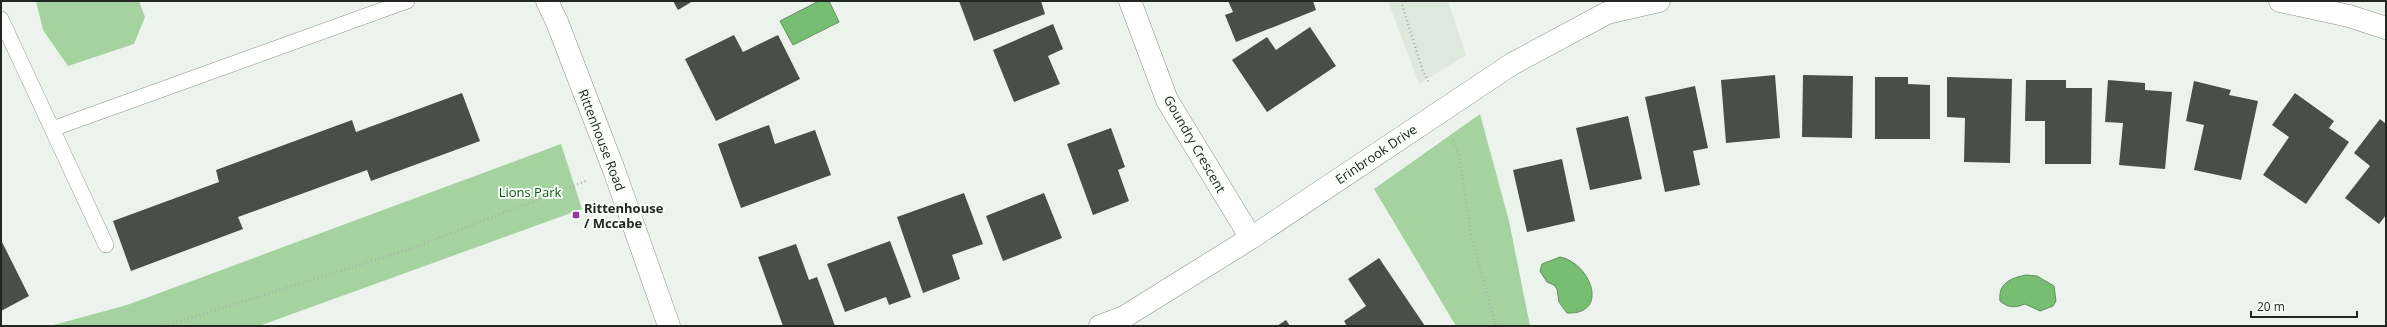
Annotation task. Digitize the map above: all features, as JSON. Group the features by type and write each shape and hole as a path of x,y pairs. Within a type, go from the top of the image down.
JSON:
{"street":[{"name":"Rittenhouse Road","path":"547,1 557,22 614,170 669,326"},
{"name":"Goundry Crescent","path":"1130,1 1167,100 1251,238"},
{"name":"Erinbrook Drive","path":"1100,326 1124,317 1251,238 1512,64 1606,13 1659,1"},
{"path":"2280,1 2349,16 2386,28"}],"lane":[{"path":"52,129 407,1"},
{"path":"1,19 106,245"}],"path":[{"path":"1401,1 1422,69 1431,87"},
{"path":"1452,138 1459,154 1472,235 1496,326"},
{"path":"166,326 410,249 614,170"}],"shaded area":[{"path":"819,1 829,1 839,22 793,45 780,21"},
{"path":"1388,1 1448,1 1466,55 1419,84"},
{"path":"1560,257 1571,261 1580,269 1587,278 1591,288 1592,298 1588,306 1580,311 1567,313 1559,302 1557,289 1554,285 1547,282 1540,271 1542,264"},
{"path":"2026,275 2037,276 2054,286 2056,301 2053,306 2040,311 2025,304 2012,307 2000,301 2001,290 2007,282"}],"green space":[{"path":"36,1 139,1 145,17 134,44 68,66 43,30"},
{"path":"1480,114 1509,221 1530,326 1456,326 1374,189"},
{"name":"Lions Park","path":"561,144 582,209 259,326 50,326 127,305"}],"building":[{"path":"673,1 693,1 678,10"},
{"path":"959,1 1041,1 1045,14 974,41"},
{"path":"1228,1 1313,1 1316,10 1236,42 1225,15 1233,12"},
{"path":"1053,24 1063,49 1048,56 1060,84 1014,102 993,50"},
{"path":"1310,27 1336,66 1267,112 1232,60 1267,37 1276,50"},
{"path":"734,35 743,52 778,35 800,79 716,121 685,59"},
{"path":"1775,75 1780,138 1726,143 1721,80"},
{"path":"1803,75 1853,76 1852,138 1802,137"},
{"path":"1875,77 1908,77 1908,84 1930,85 1930,139 1875,139"},
{"path":"1947,77 2012,79 2010,163 1964,162 1965,118 1947,117"},
{"path":"2026,80 2066,80 2066,88 2092,88 2091,164 2045,164 2045,121 2025,121"},
{"path":"2108,80 2145,83 2145,90 2172,92 2165,169 2119,165 2123,123 2105,122"},
{"path":"2194,81 2231,90 2229,95 2258,101 2241,180 2194,170 2204,125 2186,121"},
{"path":"1695,86 1708,148 1693,151 1700,185 1665,192 1645,97"},
{"path":"462,93 480,141 371,181 367,170 238,217 243,229 131,271 113,221 219,182 216,170 352,120 356,132"},
{"path":"2295,93 2334,121 2329,128 2349,142 2306,204 2263,175 2289,137 2272,125"},
{"path":"1628,116 1642,179 1590,190 1576,128"},
{"path":"2380,119 2386,124 2386,215 2379,224 2345,198 2370,166 2354,153"},
{"path":"769,125 775,144 815,130 831,175 741,208 718,144"},
{"path":"1111,128 1125,167 1118,170 1129,201 1093,215 1067,144"},
{"path":"1562,159 1575,221 1527,232 1513,170"},
{"path":"964,193 983,244 952,255 960,279 923,293 897,217"},
{"path":"1044,193 1062,238 1003,261 986,216"},
{"path":"1,240 29,296 1,311"},
{"path":"890,241 911,297 889,305 886,297 845,312 827,264"},
{"path":"796,244 809,280 817,277 835,326 783,326 758,257"},
{"path":"1379,258 1425,326 1347,326 1344,321 1366,306 1348,279"},
{"path":"1286,320 1290,326 1277,326"}],"place":[{"name":"Rittenhouse / Mccabe","path":"576,215"}]}
